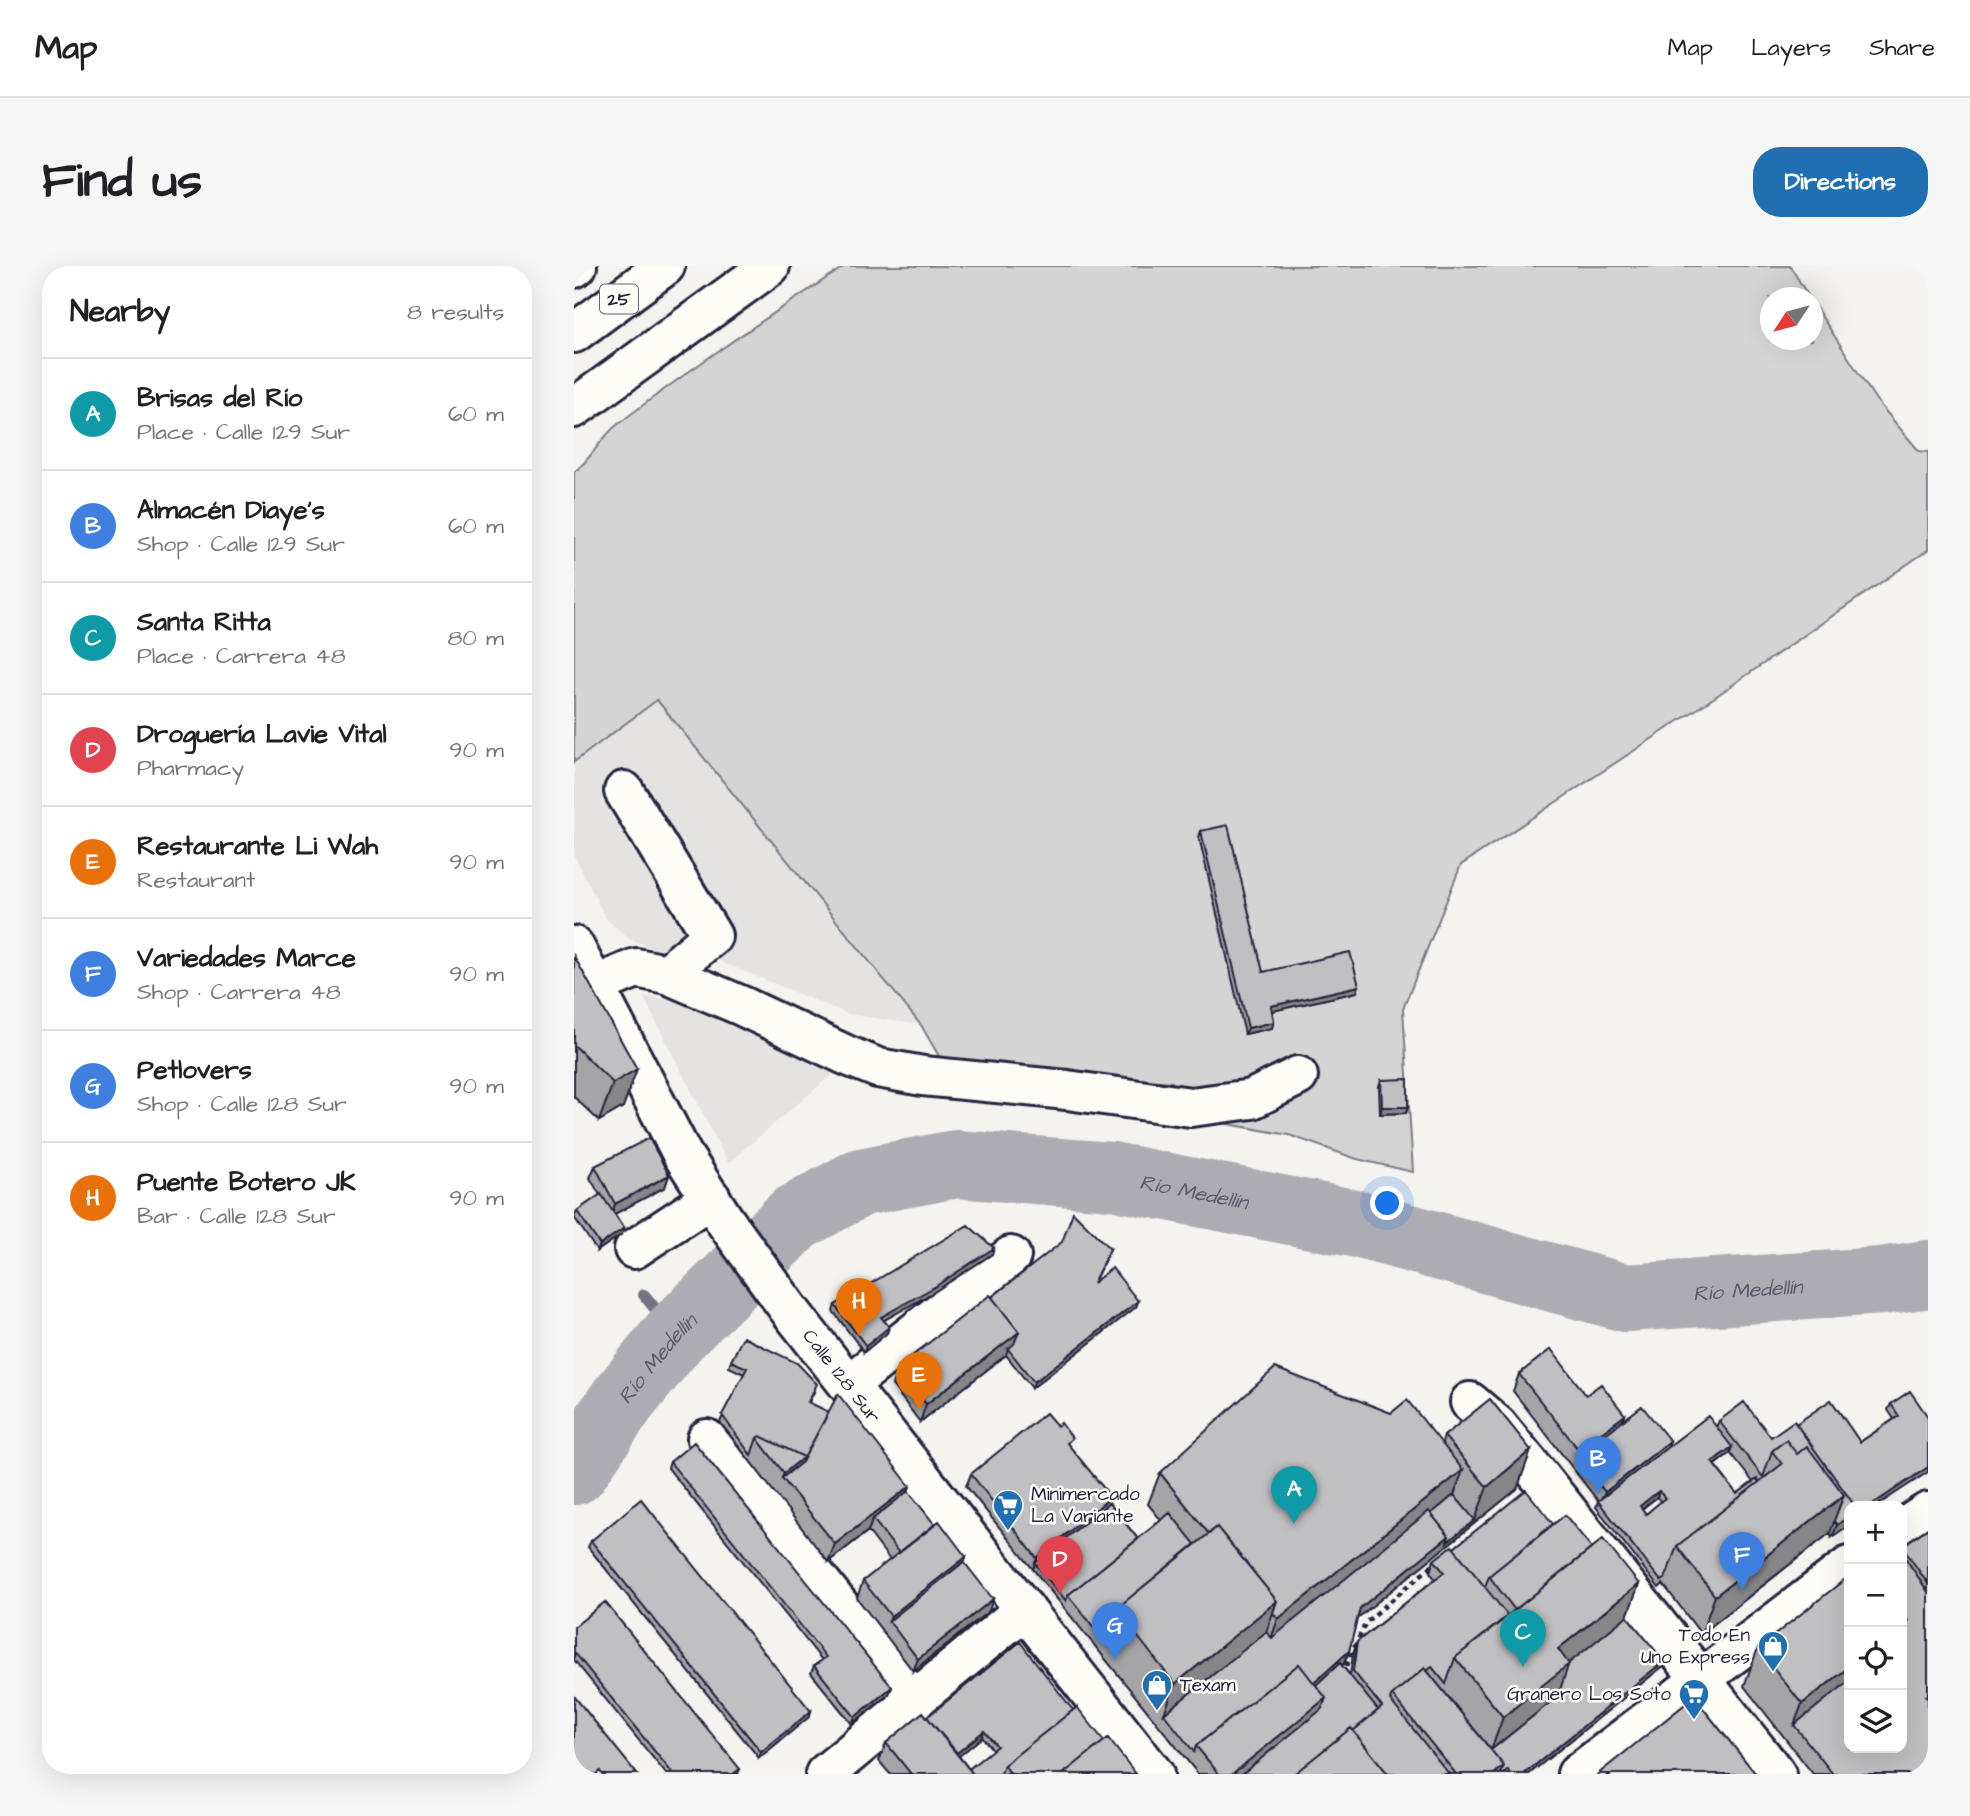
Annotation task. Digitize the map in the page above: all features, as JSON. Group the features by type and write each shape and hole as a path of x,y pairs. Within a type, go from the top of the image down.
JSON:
{"main road":[{"name":"25","path":"574,332 664,266"},
{"path":"574,408 770,266"},
{"path":"624,791 712,936 667,974"},
{"name":"Calle 128 Sur","path":"574,946 682,1154 718,1209 788,1308 1154,1774"},
{"path":"596,985 636,968 667,974 878,1068 923,1076 1067,1090 1191,1107 1252,1099 1298,1076"},
{"path":"634,1249 718,1209"},
{"path":"849,1384 1011,1255"},
{"path":"1469,1402 1497,1425 1776,1774"},
{"path":"707,1439 915,1701"},
{"path":"1907,1526 1928,1512"},
{"path":"1577,1774 1844,1570"},
{"path":"825,1774 1026,1609"}],"path":[{"path":"1346,1666 1366,1622 1437,1562"}],"shaded area":[{"path":"845,266 1790,266 1803,287 1760,287 1760,350 1823,350 1823,318 1876,400 1919,451 1928,452 1928,550 1715,697 1461,865 1403,1009 1413,1172 1357,1159 1289,1135 1200,1119 1172,1082 944,1065 921,1025 657,700 574,762 574,472 611,430 730,343"},
{"path":"657,699 921,1025 848,1014 709,957 683,962 628,938 606,919 574,855 574,762"},
{"path":"643,996 707,1004 840,1068 728,1163"}],"building":[{"path":"1228,825 1263,972 1350,952 1359,986 1271,1006 1274,1022 1248,1028 1201,831"},
{"path":"574,956 637,1069 613,1083 574,1045"},
{"path":"1408,1079 1408,1107 1382,1107 1381,1080"},
{"path":"649,1138 669,1175 615,1204 595,1166"},
{"path":"601,1194 624,1228 600,1245 577,1211"},
{"path":"1073,1212 1110,1249 1093,1283 1112,1268 1138,1301 1034,1382 1008,1349 1014,1344 1019,1332 992,1297 1062,1242"},
{"path":"968,1225 994,1248 936,1286 881,1317 889,1327 866,1346 835,1305"},
{"path":"990,1295 1019,1332 926,1404 898,1367"},
{"path":"743,1337 797,1363 817,1384 808,1402 829,1412 802,1462 804,1457 760,1436 751,1455 722,1415 747,1368 731,1361"},
{"path":"1551,1349 1586,1395 1601,1384 1625,1415 1579,1450 1519,1374"},
{"path":"1275,1368 1391,1413 1407,1400 1463,1470 1278,1619 1273,1613 1277,1601 1217,1527 1209,1534 1160,1473"},
{"path":"1910,1391 1928,1417 1928,1467 1877,1501 1851,1501 1796,1424 1831,1400 1860,1442 1899,1416 1891,1404"},
{"path":"838,1394 910,1486 835,1544 782,1478 802,1462"},
{"path":"1490,1399 1531,1450 1487,1487 1444,1436"},
{"path":"1744,1402 1771,1437 1794,1421 1851,1501 1844,1501 1844,1520 1837,1525 1834,1521 1844,1495 1807,1446 1797,1454 1786,1440 1772,1451 1763,1477 1719,1421"},
{"path":"1642,1406 1670,1441 1605,1492 1577,1456"},
{"path":"1046,1413 1057,1426 1061,1423 1072,1438 1067,1443 1111,1497 1037,1558 971,1474"},
{"path":"1708,1416 1732,1447 1712,1462 1737,1494 1757,1479 1759,1482 1677,1546 1665,1579 1661,1581 1598,1501","holes":["1659,1491 1665,1498 1646,1514 1640,1506"]},
{"path":"760,1436 804,1457 784,1473 757,1438"},
{"path":"1786,1440 1797,1454 1807,1446 1844,1495 1715,1596 1677,1546 1782,1464 1772,1451"},
{"path":"694,1442 892,1687 855,1717 814,1666 826,1657 670,1462"},
{"path":"1526,1490 1553,1524 1489,1576 1485,1587 1454,1548"},
{"path":"908,1491 935,1525 899,1553 873,1519"},
{"path":"1454,1495 1475,1520 1447,1542 1449,1536 1431,1514"},
{"path":"641,1499 811,1711 761,1752 591,1541"},
{"path":"1109,1503 1138,1539 1068,1595 1066,1601 1035,1563"},
{"path":"1429,1511 1449,1536 1360,1608 1349,1651 1314,1683 1299,1664 1196,1746 1194,1752 1164,1714 1266,1632 1272,1638"},
{"path":"1170,1513 1195,1544 1116,1609 1104,1640 1068,1595"},
{"path":"1565,1515 1592,1548 1515,1610 1489,1576"},
{"path":"939,1521 966,1557 891,1616 863,1581"},
{"path":"1217,1527 1277,1601 1175,1684 1116,1609"},
{"path":"1928,1528 1928,1584 1907,1553 1907,1543"},
{"path":"1603,1539 1639,1584 1558,1649 1569,1664 1503,1717 1455,1658"},
{"path":"1452,1546 1508,1616 1455,1658 1446,1684 1432,1667 1427,1671 1425,1668 1392,1695 1390,1700 1449,1774 1388,1774 1353,1731 1382,1707 1353,1671 1357,1642 1444,1572 1434,1560"},
{"path":"1907,1560 1928,1592 1928,1774 1833,1774 1794,1725 1844,1685 1844,1753 1907,1753"},
{"path":"964,1562 993,1599 918,1659 889,1621"},
{"path":"1844,1580 1844,1671 1802,1704 1758,1648"},
{"path":"605,1602 740,1769 733,1774 673,1774 574,1652 574,1627"},
{"path":"1627,1616 1664,1661 1524,1774 1511,1774 1508,1770 1501,1774 1504,1766 1491,1750 1558,1696 1569,1663"},
{"path":"1020,1642 1073,1710 1004,1765 1001,1774 973,1774 969,1769 997,1746 984,1731 957,1753 927,1717"},
{"path":"1340,1663 1378,1710 1294,1774 1242,1774 1322,1709 1326,1698 1316,1685"},
{"path":"1299,1664 1326,1698 1232,1774 1219,1774 1196,1746"},
{"path":"1425,1668 1504,1766 1494,1774 1456,1774 1392,1695"},
{"path":"574,1696 637,1774 602,1774 600,1771 596,1774 574,1774"},
{"path":"1694,1697 1756,1774 1598,1774"},
{"path":"1077,1707 1104,1741 1063,1774 1011,1774 1004,1765"},
{"path":"923,1712 973,1774 911,1774 886,1743"},
{"path":"1351,1728 1388,1774 1294,1774"},
{"path":"1108,1738 1136,1774 1063,1774"}],"waterway":[{"name":"Río Medellín","path":"574,1471 622,1401 676,1334 795,1218 861,1182 956,1164 1112,1176 1358,1224 1626,1298 1881,1281 1928,1274"},
{"path":"644,1295 676,1334"}],"place":[{"name":"Puente Botero JK","path":"859,1336"},
{"name":"Restaurante Li Wah","path":"919,1410"},
{"name":"Almacén Diaye’s","path":"1598,1494"},
{"name":"Brisas del Río","path":"1294,1524"},
{"name":"Minimercado La Variante","path":"1008,1532"},
{"name":"Variedades Marce","path":"1742,1590"},
{"name":"Droguería Lavie Vital","path":"1060,1594"},
{"name":"Petlovers","path":"1115,1660"},
{"name":"Santa Ritta","path":"1523,1667"},
{"name":"Todo En Uno Express","path":"1773,1673"},
{"name":"Texam","path":"1157,1712"},
{"name":"Granero Los Soto","path":"1694,1721"}]}
